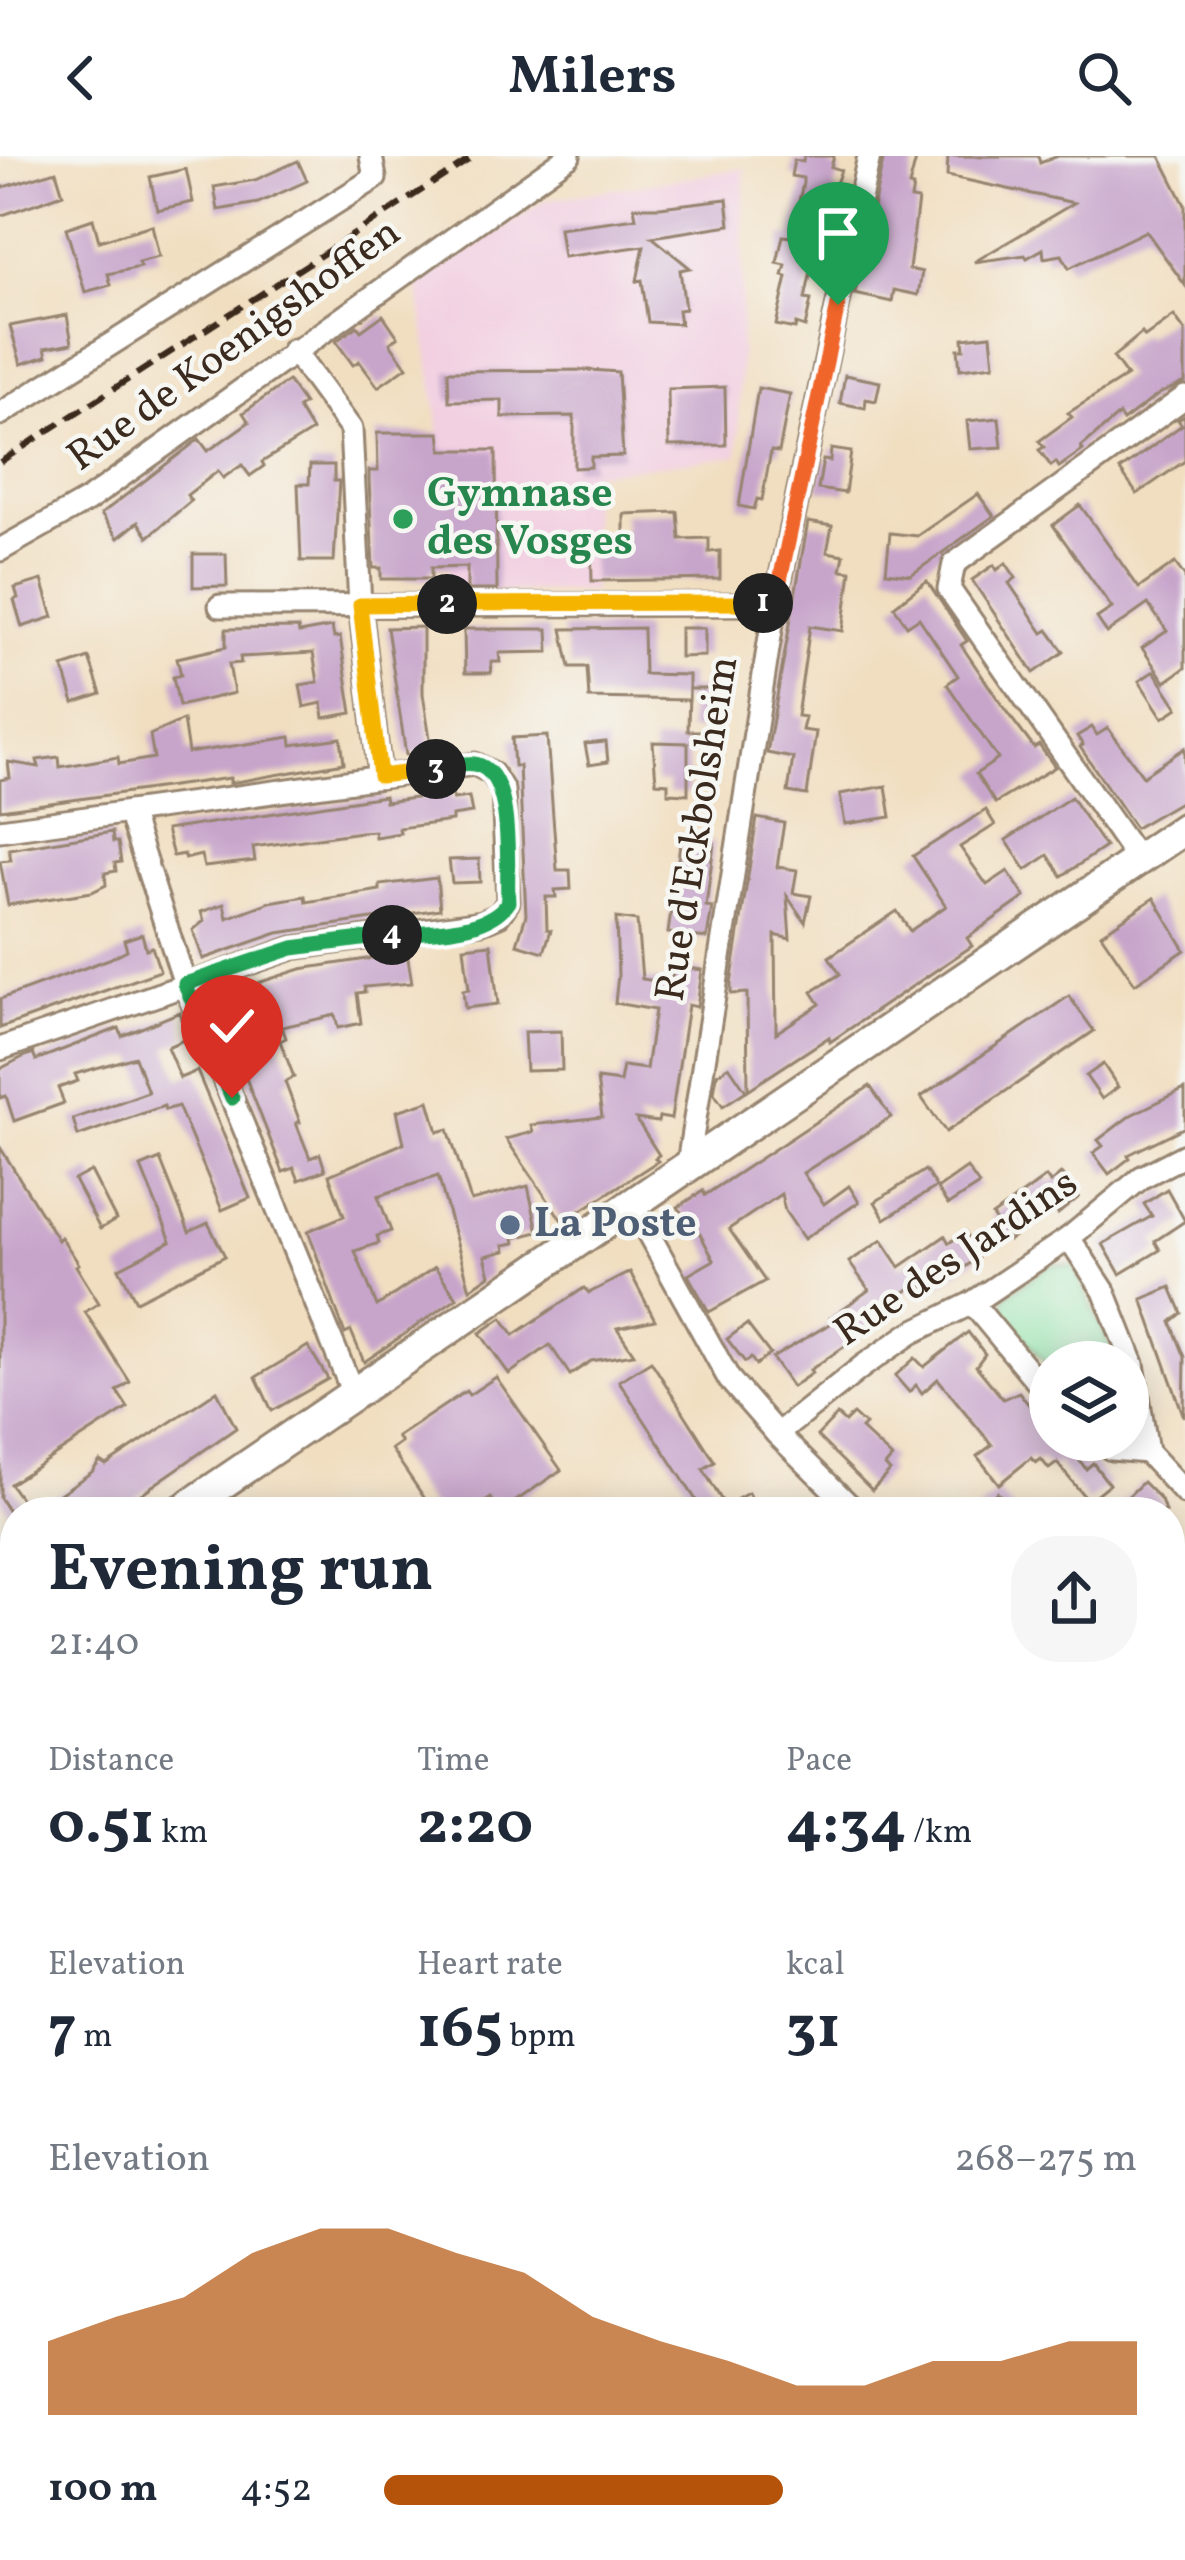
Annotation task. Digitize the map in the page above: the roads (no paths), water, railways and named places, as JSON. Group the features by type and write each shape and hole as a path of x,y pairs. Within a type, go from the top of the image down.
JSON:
{"main road":[{"path":"202,1497 1185,828"}],"street":[{"path":"0,414 375,178 371,156"},
{"name":"Rue de Koenigshoffen","path":"0,550 88,500 569,156"},
{"name":"Rue d'Eckbolsheim","path":"688,1163 775,604 869,156"},
{"path":"293,350 351,429 360,605 380,776"},
{"path":"1138,860 949,590 954,563 1185,397"},
{"path":"220,606 775,604"},
{"path":"0,830 475,764 492,773 503,790 508,902 499,916 482,922 293,948 0,1048"},
{"path":"128,812 185,984 353,1394"},
{"name":"Rue des Jardins","path":"777,1435 863,1366 911,1334 972,1303 1069,1238 1142,1177 1185,1155"},
{"path":"631,1202 729,1379 777,1435 841,1497"},
{"path":"1069,1238 1104,1291 1124,1341"},
{"path":"972,1303 1029,1372"},
{"path":"1149,1454 1185,1493"}],"railway":[{"path":"0,462 475,156"}],"place":[{"name":"Gymnase des Vosges","path":"403,519"},
{"name":"La Poste","path":"510,1225"}]}
